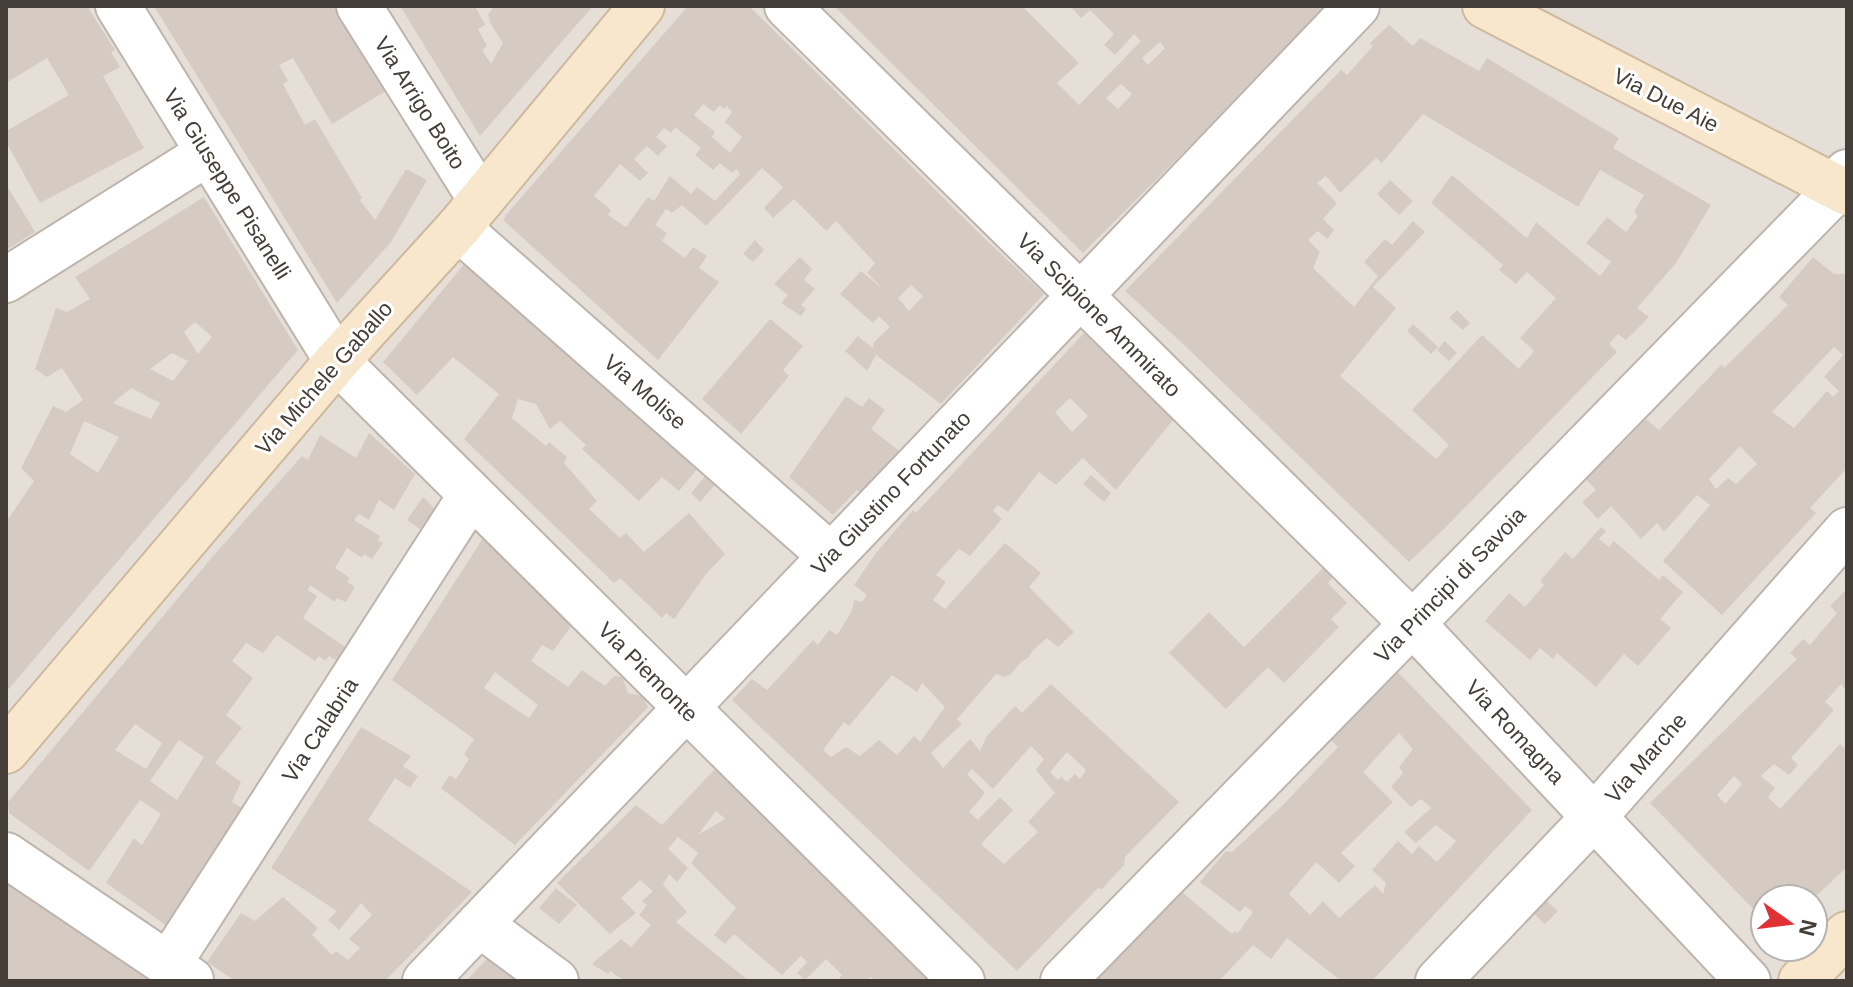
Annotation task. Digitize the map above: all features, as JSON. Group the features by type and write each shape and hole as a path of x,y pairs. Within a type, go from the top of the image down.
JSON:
{"street":[{"name":"Via Giuseppe Pisanelli","path":"118,6 337,361"},
{"name":"Via Arrigo Boito","path":"359,6 470,214"},
{"name":"Via Michele Gaballo","path":"6,751 337,361 470,214 642,6"},
{"name":"Via Scipione Ammirato","path":"787,6 1412,623"},
{"name":"Via Giustino Fortunato","path":"425,981 1357,6"},
{"name":"Via Due Aie","path":"1485,6 1844,185"},
{"path":"6,280 208,153"},
{"name":"Via Principi di Savoia","path":"1063,981 1844,185"},
{"name":"Via Molise","path":"470,214 831,556"},
{"name":"Via Piemonte","path":"337,361 962,981"},
{"name":"Via Calabria","path":"180,973 471,495"},
{"name":"Via Marche","path":"1438,981 1594,817 1847,530"},
{"name":"Via Romagna","path":"1412,623 1748,981"},
{"path":"6,855 180,973"},
{"path":"479,924 556,981"},
{"path":"1801,981 1847,934"}],"shaded area":[{"path":"6,6 1847,6 1847,981 6,981"}],"building":[{"path":"6,6 87,6 115,50 111,52 120,67 103,76 144,148 40,203 6,142 6,131 69,95 47,58 6,83"},
{"path":"154,6 333,6 389,89 332,124 293,58 279,65 288,81 283,84 305,125 315,119 362,198 360,200 375,220 406,169 427,180 391,242 337,303"},
{"path":"400,6 475,6 485,25 478,29 487,46 482,50 491,64 503,43 488,14 495,6 593,6 480,136"},
{"path":"688,6 749,6 1044,294 941,404 876,355 867,371 845,351 858,336 873,348 874,342 890,327 879,316 873,323 840,294 861,271 883,289 867,273 875,263 836,221 826,231 794,199 773,218 764,208 783,187 762,168 706,226 682,205 672,213 666,209 655,225 667,233 662,241 685,258 693,247 707,256 699,268 719,282 658,360 504,221 505,216","holes":["703,104 714,112 720,105 724,109 727,106 732,112 725,122 742,137 730,153 712,137 715,132 694,115","675,127 701,148 695,155 713,170 720,163 732,173 736,169 740,174 715,201 697,187 691,194 670,176 654,201 648,197 626,227 608,215 611,210 594,196 620,164 640,181 648,173 634,159 647,146 658,156 667,146 656,137 664,128 671,133","911,285 923,296 909,311 898,298"]},
{"path":"834,6 1022,6 1079,63 1057,83 1079,105 1141,41 1134,34 1115,55 1104,45 1114,34 1090,10 1081,18 1070,6 1330,6 1083,253","holes":["1160,42 1165,48 1148,65 1142,58","1121,84 1132,94 1118,109 1106,98"]},
{"path":"1389,25 1413,46 1420,38 1479,71 1487,58 1619,138 1613,148 1711,205 1676,263 1637,308 1649,317 1626,340 1618,334 1609,344 1617,352 1409,562 1125,291 1341,70 1347,75 1373,46 1369,44","holes":["1423,114 1578,207 1600,170 1644,195 1634,212 1638,216 1626,232 1607,217 1586,243 1611,262 1600,276 1536,222 1527,238 1452,175 1431,203 1503,265 1499,270 1516,284 1527,272 1556,298 1520,338 1534,351 1519,369 1482,335 1412,410 1449,445 1436,459 1340,376 1396,308 1373,287 1425,232 1413,221 1392,245 1385,239 1364,262 1378,276 1354,307 1313,268 1320,252 1308,240 1318,231 1327,239 1334,230 1323,219 1337,203 1317,183 1326,176 1340,193 1376,158 1382,163"]},
{"path":"1390,180 1413,201 1399,215 1377,194"},
{"path":"6,184 35,232 6,250"},
{"path":"204,197 298,350 6,692 6,522 34,481 21,468 53,406 66,412 83,400 62,368 47,377 35,369 56,308 67,312 90,299 75,277","holes":["195,322 212,337 198,354 184,332","172,353 188,361 173,381 150,369","131,388 160,403 151,419 113,403","84,421 119,437 98,473 70,454"]},
{"path":"755,240 764,250 753,262 743,254"},
{"path":"470,257 703,462 679,491 662,477 639,501 582,449 586,445 560,421 550,429 536,404 518,399 512,418 546,446 549,442 567,457 564,463 597,501 589,509 620,538 626,533 644,552 689,513 725,554 707,573 674,619 666,613 662,618 620,578 614,583 464,439 499,394 453,357 417,395 383,362"},
{"path":"800,257 812,269 804,280 815,289 801,305 806,309 801,316 781,303 788,295 774,284"},
{"path":"1813,257 1834,274 1847,274 1847,468 1810,508 1816,513 1722,615 1663,561 1710,505 1697,495 1664,532 1657,523 1641,539 1611,506 1598,519 1582,502 1596,490 1582,475 1612,448 1615,451 1646,419 1659,430 1722,364 1724,368 1788,305 1779,297","holes":["1834,347 1843,355 1824,377 1839,391 1833,397 1827,391 1794,428 1772,412","1740,446 1757,464 1736,484 1728,478 1716,489 1709,479"]},
{"path":"1457,310 1470,323 1463,330 1449,318"},
{"path":"770,319 803,346 783,370 789,376 741,434 702,399"},
{"path":"1413,324 1438,347 1431,354 1407,331"},
{"path":"1084,333 1174,419 1116,490 1083,458 1056,485 1039,472 1008,512 998,505 993,511 1002,519 970,556 959,549 936,575 946,582 933,600 945,609 1005,543 1041,573 1029,587 1074,632 1058,647 1047,638 1011,674 1005,677 996,674 957,719 962,724 931,753 943,768 970,739 980,751 987,736 1015,706 1022,713 1051,684 1179,802 1125,857 1124,865 1102,889 1098,888 1017,971 732,700 752,679 767,690 813,640 818,645 829,630 837,635 852,611 854,600 862,602 867,595 854,585 876,553 913,510 916,513","holes":["1070,398 1088,416 1072,432 1055,412","892,675 917,692 922,683 945,707 920,742 914,736 897,755 879,740 860,756 846,747 831,757 823,750 844,722 849,726","1031,746 1044,759 1036,770 1055,793 1028,822 1038,832 1004,864 981,844 1013,810 1000,797 978,820 969,812 985,793 967,774 972,769 993,789","1067,752 1086,770 1080,779 1075,774 1067,782 1061,777 1058,780 1050,772"]},
{"path":"1445,341 1457,353 1449,361 1437,350"},
{"path":"846,396 862,407 869,398 885,410 871,429 902,453 862,494 857,490 833,515 789,477"},
{"path":"369,433 415,474 394,510 379,500 369,520 359,514 354,520 380,536 378,540 383,543 372,559 364,554 362,558 347,548 335,568 350,578 347,582 355,587 346,602 337,598 335,602 310,585 308,590 317,596 303,618 351,651 343,664 329,656 325,661 319,656 315,661 277,635 263,653 246,643 232,661 253,678 226,715 242,728 215,763 241,782 232,802 253,814 177,933 106,883 134,838 142,845 161,814 140,800 89,871 9,813 8,802 213,556 302,456 308,460 320,435 356,458","holes":["135,724 162,743 146,769 115,750","179,740 204,757 177,800 150,781"]},
{"path":"711,469 721,478 700,502 691,493"},
{"path":"1091,475 1111,493 1104,502 1083,484"},
{"path":"423,497 440,514 427,534 407,520"},
{"path":"1601,527 1606,531 1599,539 1609,547 1614,541 1659,580 1663,575 1683,592 1660,619 1671,628 1638,666 1624,654 1596,687 1557,653 1553,659 1540,648 1530,660 1485,621 1509,593 1525,607 1544,585 1540,581 1565,552 1573,559"},
{"path":"483,538 573,624 553,651 542,645 531,661 568,687 582,670 605,686 614,676 622,677 628,693 642,696 648,707 515,845 441,788 450,775 456,779 469,759 464,754 474,739 392,680","holes":["495,672 538,705 529,718 484,688"]},
{"path":"1325,566 1334,576 1328,583 1347,603 1331,619 1339,627 1284,683 1268,667 1226,709 1169,653 1209,612 1244,647"},
{"path":"1847,589 1847,691 1841,684 1825,702 1834,710 1791,758 1798,765 1789,775 1774,764 1761,776 1775,788 1768,797 1780,809 1840,744 1847,751 1847,867 1829,884 1749,883 1749,905 1650,803 1797,659 1790,653 1803,639 1810,645 1837,613 1830,606","holes":["1734,776 1742,784 1725,804 1717,795"]},
{"path":"1391,665 1532,810 1372,981 1341,981 1287,938 1271,959 1253,945 1219,981 1088,981 1176,887 1232,934 1235,931 1238,933 1253,912 1245,906 1240,912 1200,882 1226,851 1232,852 1284,804 1338,747 1324,733","holes":["1399,733 1413,749 1399,767 1403,773 1391,787 1411,807 1421,799 1431,808 1404,832 1416,843 1436,825 1456,841 1437,862 1419,846 1412,854 1398,841 1372,870 1386,883 1383,894 1375,885 1339,918 1323,901 1310,915 1289,894 1316,862 1339,883 1355,866 1341,853 1393,802 1363,772"]},
{"path":"361,727 411,756 403,766 418,776 410,788 395,778 368,820 472,892 385,981 235,981 207,962 241,913 255,921 283,897 318,928 312,935 332,955 336,951 348,960 360,948 349,939 372,915 361,903 339,930 328,920 337,911 271,868"},
{"path":"715,769 940,981 875,981 871,977 866,981 837,981 842,975 826,959 805,980 797,973 807,962 801,956 782,975 734,934 725,944 714,935 736,908 691,863 698,853 678,837 668,849 688,868 677,882 669,874 663,885 687,912 676,922 749,981 625,981 610,971 608,974 592,964 621,939 631,947 651,925 639,915 647,905 642,901 653,891 640,880 621,898 636,913 610,934 557,883 636,805 662,825","holes":["716,811 725,819 698,835"]},
{"path":"6,874 156,981 11,981 6,977"},
{"path":"556,888 577,905 559,924 539,908"},
{"path":"1541,896 1558,911 1545,924 1529,909"},
{"path":"497,948 541,981 466,981"}]}
